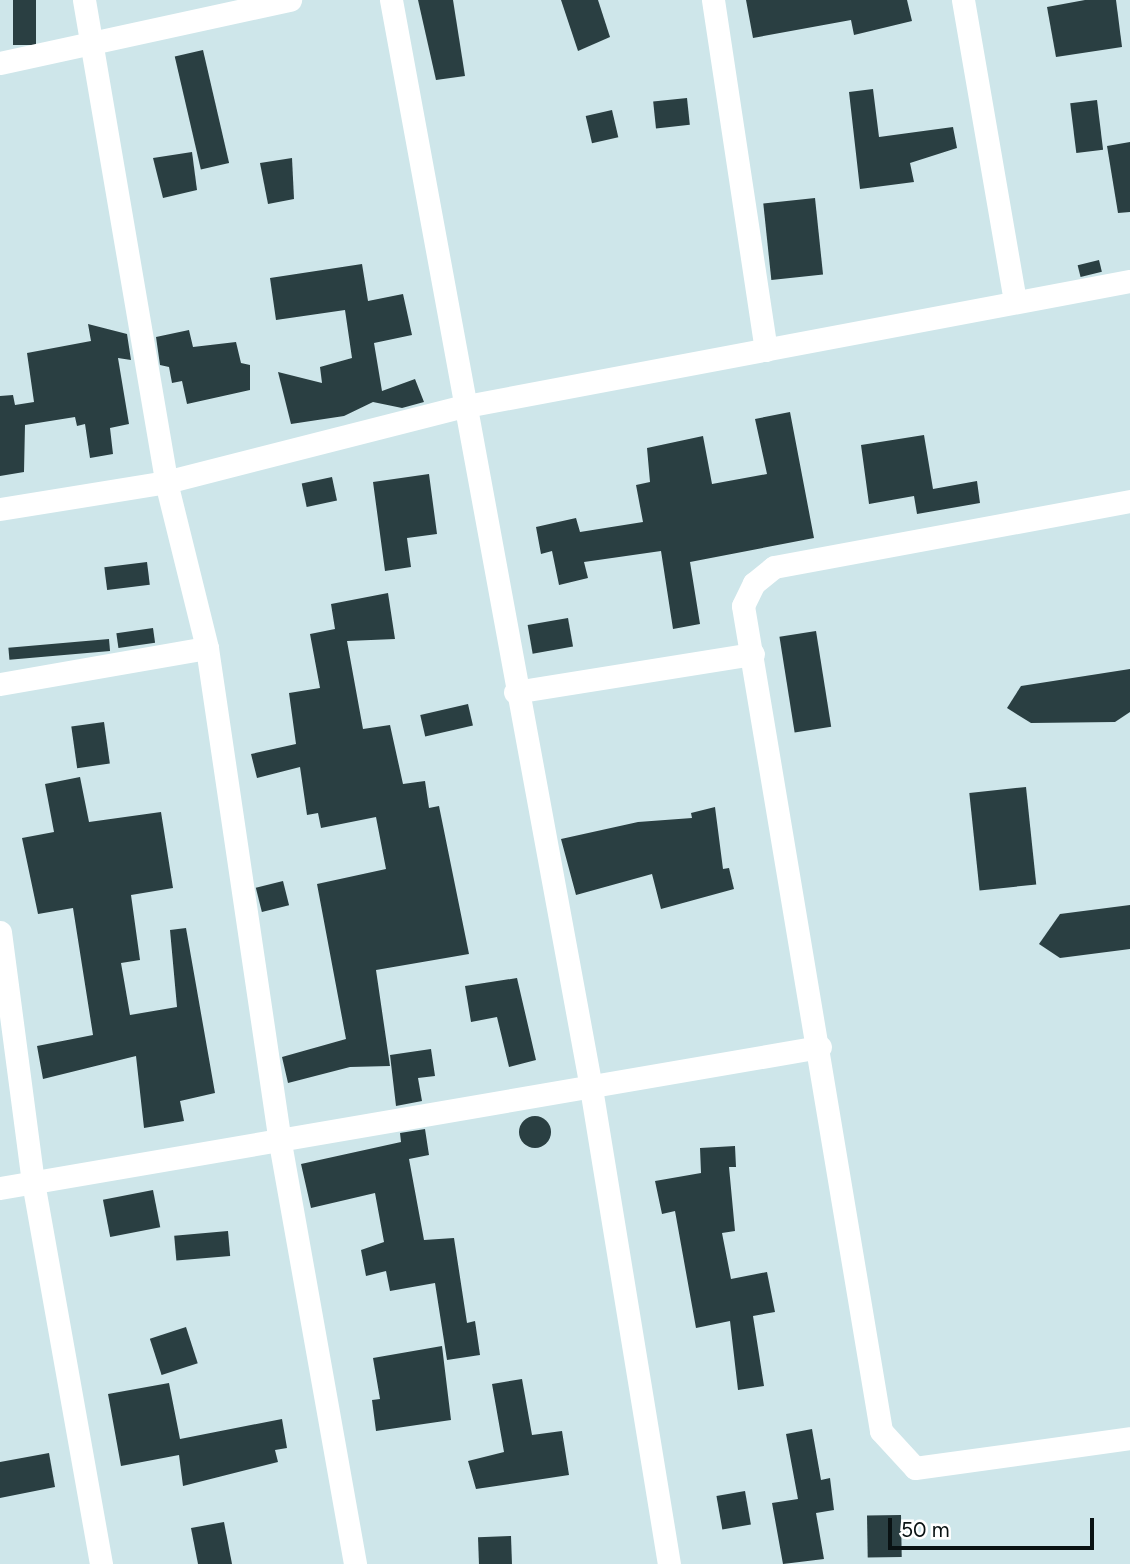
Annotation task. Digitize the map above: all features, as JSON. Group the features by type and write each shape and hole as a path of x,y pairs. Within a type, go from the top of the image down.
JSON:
{"street":[{"path":"84,0 166,482 207,648 279,1137 355,1564"},
{"path":"0,63 290,0"},
{"path":"391,0 461,407 591,1088 669,1564"},
{"path":"713,0 766,350"},
{"path":"963,0 1015,302"},
{"path":"0,509 166,482 461,407 1130,281"},
{"path":"1130,500 774,567 754,583 743,606 820,1047 881,1431 896,1454 915,1468 1130,1438"},
{"path":"0,684 207,648"},
{"path":"515,692 753,654"},
{"path":"0,932 33,1182 101,1564"},
{"path":"0,1188 279,1137 591,1088 820,1047"}],"building":[{"path":"13,0 36,0 36,45 13,45"},
{"path":"418,0 453,0 465,76 436,80"},
{"path":"561,0 598,0 610,37 578,51"},
{"path":"746,0 907,0 912,21 854,35 851,20 753,38"},
{"path":"1085,0 1116,0 1122,47 1056,57 1047,7"},
{"path":"203,50 229,163 201,170 175,57"},
{"path":"873,89 879,137 953,127 957,148 910,163 914,182 860,189 849,92"},
{"path":"687,98 690,125 656,128 653,102"},
{"path":"1097,100 1103,150 1076,153 1070,103"},
{"path":"612,110 618,137 592,143 586,116"},
{"path":"1130,142 1130,212 1118,213 1107,146"},
{"path":"192,152 197,190 163,198 153,158"},
{"path":"292,158 294,199 268,204 260,163"},
{"path":"815,198 823,275 771,280 763,203"},
{"path":"1099,260 1102,272 1081,277 1078,265"},
{"path":"362,264 368,301 403,294 412,335 374,343 382,391 415,379 424,402 402,408 373,402 344,416 291,424 278,372 322,383 320,367 352,358 345,310 276,320 270,278"},
{"path":"88,324 127,334 131,360 118,358 129,424 110,428 113,454 90,458 85,424 77,426 75,417 25,425 24,472 0,476 0,396 13,395 15,405 34,402 27,353 91,341"},
{"path":"189,330 193,347 236,342 241,363 250,365 250,390 187,404 182,381 172,383 169,367 160,365 156,337"},
{"path":"790,412 814,538 690,562 700,624 673,629 661,551 584,562 588,578 559,585 552,551 541,554 536,527 576,518 580,532 643,522 636,485 650,482 647,448 703,436 712,484 767,474 755,419"},
{"path":"924,435 933,489 977,481 980,503 917,514 914,496 869,504 861,445"},
{"path":"429,474 437,534 407,538 411,567 385,571 373,482"},
{"path":"332,477 337,500 307,507 302,483"},
{"path":"147,562 150,585 107,590 104,567"},
{"path":"388,593 395,639 347,641 363,729 390,725 403,784 425,781 429,808 439,806 469,954 376,970 390,1066 350,1067 288,1083 282,1057 346,1039 317,884 386,869 376,817 321,828 318,813 307,815 300,767 257,778 251,754 296,744 289,693 320,688 310,634 335,629 331,604"},
{"path":"568,618 573,647 533,654 528,625"},
{"path":"153,628 155,643 118,648 116,633"},
{"path":"816,631 831,727 795,733 779,637"},
{"path":"109,639 110,651 9,660 8,648"},
{"path":"1130,669 1130,712 1115,722 1031,723 1007,708 1021,686"},
{"path":"468,704 473,725 425,736 420,715"},
{"path":"104,722 110,764 77,768 71,727"},
{"path":"80,777 89,822 161,812 173,888 131,895 140,960 121,963 130,1015 177,1007 170,930 186,928 215,1093 180,1101 184,1121 144,1128 136,1056 43,1079 37,1046 93,1035 73,908 38,914 22,838 54,832 45,784"},
{"path":"1026,787 1036,884 980,890 969,793"},
{"path":"715,807 723,869 729,868 734,889 661,909 652,874 576,895 561,839 638,822 692,818 691,813"},
{"path":"283,881 289,905 262,912 256,888"},
{"path":"1130,905 1130,949 1060,958 1039,944 1060,914"},
{"path":"517,978 536,1060 509,1067 497,1017 471,1022 465,986"},
{"path":"431,1049 435,1076 418,1078 422,1101 396,1106 390,1055"},
{"path":"535,1116 546,1121 551,1132 546,1143 535,1148 524,1143 519,1132 524,1121"},
{"path":"425,1129 429,1155 409,1159 424,1240 454,1238 467,1323 475,1321 480,1355 447,1360 435,1283 390,1291 386,1271 366,1276 361,1250 384,1242 375,1193 311,1208 301,1164 401,1142 400,1133"},
{"path":"735,1146 736,1167 729,1167 735,1231 722,1233 731,1279 767,1272 775,1312 753,1316 764,1386 738,1390 730,1321 696,1328 675,1211 662,1214 655,1181 701,1173 700,1148"},
{"path":"153,1190 160,1227 110,1237 103,1200"},
{"path":"228,1231 230,1256 176,1261 174,1236"},
{"path":"186,1327 198,1363 162,1375 150,1339"},
{"path":"442,1346 451,1420 376,1431 372,1400 380,1399 373,1358"},
{"path":"522,1379 532,1435 562,1431 569,1475 476,1489 468,1461 504,1452 492,1384"},
{"path":"169,1383 180,1439 282,1419 287,1448 275,1450 278,1462 183,1486 179,1455 121,1466 108,1394"},
{"path":"812,1429 821,1480 830,1478 834,1510 816,1513 824,1559 783,1564 772,1503 798,1499 786,1434"},
{"path":"49,1453 55,1487 0,1498 0,1462"},
{"path":"745,1491 751,1524 722,1530 716,1496"},
{"path":"901,1515 902,1557 868,1558 867,1516"},
{"path":"224,1522 232,1564 198,1564 191,1528"},
{"path":"511,1536 512,1564 479,1564 478,1537"}]}
